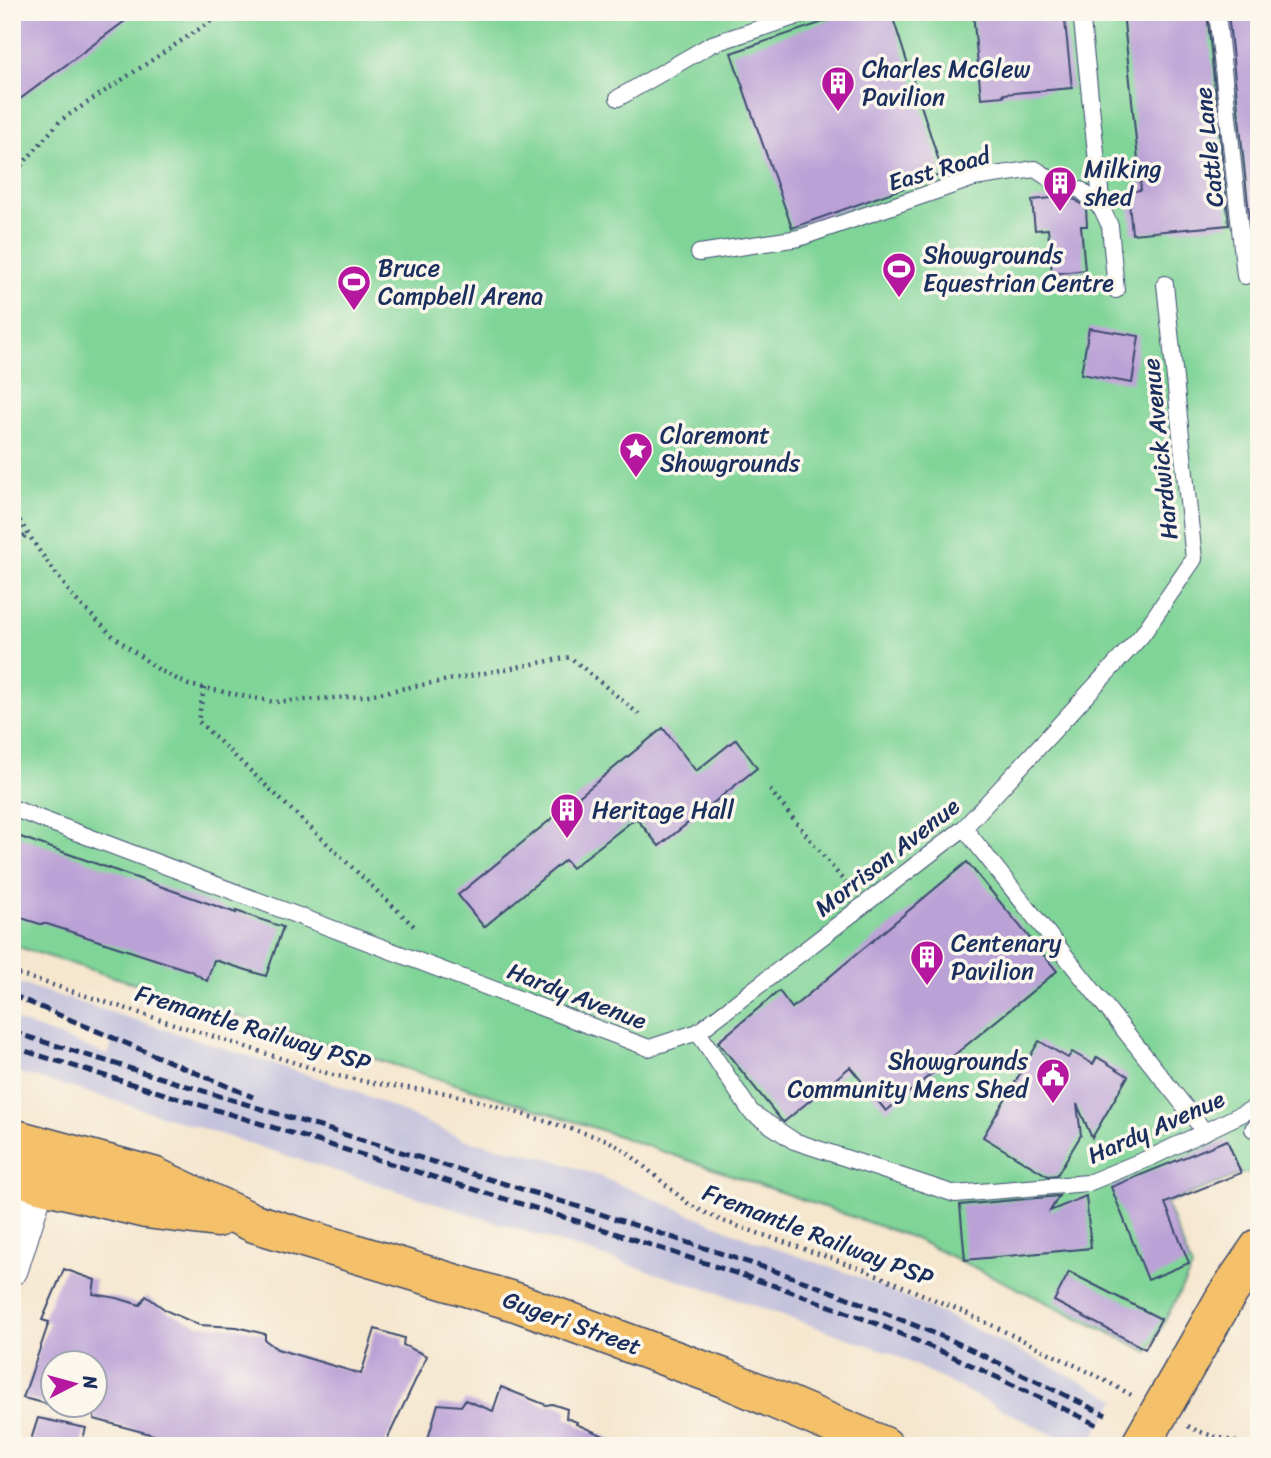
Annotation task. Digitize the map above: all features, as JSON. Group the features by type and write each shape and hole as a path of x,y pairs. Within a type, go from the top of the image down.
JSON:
{"main road":[{"name":"Gugeri Street","path":"12,1138 153,1176 254,1223 516,1302 724,1378 884,1446"},
{"name":"Gugeri Street","path":"25,1178 146,1209 254,1223"},
{"path":"1140,1446 1226,1296 1259,1248"}],"street":[{"path":"12,1269 25,1178"}],"lane":[{"path":"618,98 712,44 810,12"},
{"path":"1081,12 1102,209 1110,226 1116,290"},
{"name":"Cattle Lane","path":"1217,12 1245,276"},
{"name":"East Road","path":"699,253 799,238 974,178 1035,169 1060,186 1081,190 1102,209"},
{"name":"Hardwick Avenue","path":"1142,635 1194,558 1165,284"},
{"name":"Morrison Avenue","path":"698,1032 964,828 1142,635"},
{"name":"Hardy Avenue","path":"12,808 649,1048 698,1032 751,1112 794,1141 955,1194 1088,1183 1154,1156 1248,1111"},
{"path":"964,828 1205,1132"}],"path":[{"path":"12,176 61,120 225,12"},
{"path":"12,509 74,598 113,636 159,670 190,685 274,702 363,696 570,657 641,716"},
{"path":"12,545 28,534"},
{"path":"204,688 198,721 416,928"},
{"path":"770,790 839,876"},
{"name":"Fremantle Railway PSP","path":"12,972 333,1075 472,1099 607,1140 628,1153 690,1205 703,1212 865,1269 1163,1404 1201,1433 1247,1446"},
{"path":"1259,1356 1255,1372 1259,1396"}],"shaded area":[{"path":"12,981 349,1088 463,1139 548,1158 594,1174 760,1243 853,1275 952,1318 1117,1399 1088,1445 1051,1434 891,1353 715,1292 97,1095 12,1071 12,1019 108,1055 112,1044 12,1001"}],"green space":[{"name":"Claremont Showgrounds","path":"12,12 1259,12 1259,1171 1241,1174 1166,1203 1192,1268 1149,1352 911,1237 586,1125 12,945"}],"building":[{"path":"12,12 137,12 12,105"},
{"name":"Charles McGlew Pavilion","path":"853,12 891,12 943,174 792,228 731,53"},
{"path":"973,12 1064,12 1072,88 981,98"},
{"path":"1123,12 1207,12 1229,225 1132,234 1128,192 1141,190"},
{"path":"1228,12 1259,12 1259,222 1250,223"},
{"path":"1062,197 1076,200 1086,208 1087,226 1081,226 1085,270 1052,274 1048,229 1035,230 1032,200"},
{"path":"1089,328 1139,336 1132,383 1081,374"},
{"path":"663,728 696,771 736,739 757,768 659,846 636,818 572,868 565,860 484,927 458,895"},
{"path":"12,834 283,927 266,976 214,960 207,981 191,971 12,915"},
{"name":"Centenary Pavilion","path":"967,862 1057,971 886,1111 850,1067 784,1122 781,1120 718,1042 779,991 792,1008"},
{"path":"1039,1041 1068,1058 1072,1052 1093,1064 1097,1057 1128,1076 1092,1138 1077,1104 1081,1135 1057,1175 1048,1176 983,1137"},
{"path":"1227,1140 1241,1173 1165,1203 1189,1263 1148,1280 1111,1187"},
{"path":"1059,1196 1050,1211 1086,1196 1091,1248 965,1260 960,1205"},
{"path":"64,1269 95,1280 93,1294 140,1305 146,1296 167,1311 199,1325 237,1327 265,1334 265,1340 277,1349 361,1374 375,1329 404,1338 403,1345 427,1356 384,1446 175,1446 176,1441 98,1420 108,1420 108,1350 39,1350 49,1322 42,1320"},
{"path":"1069,1272 1161,1319 1145,1349 1054,1301"},
{"path":"38,1354 38,1402 23,1398"},
{"path":"501,1387 546,1405 552,1404 567,1409 566,1418 627,1446 426,1446 438,1404 461,1406 465,1400 493,1411"},
{"path":"38,1418 86,1428 81,1446 29,1446"}],"railway":[{"path":"12,995 253,1097"},
{"path":"12,1032 570,1204 787,1275 953,1341 1106,1415"},
{"path":"12,1047 593,1226 787,1290 875,1323 954,1357 1100,1426"}],"place":[{"name":"Charles McGlew Pavilion","path":"838,113"},
{"name":"Milking shed","path":"1060,213"},
{"name":"Showgrounds Equestrian Centre","path":"899,299"},
{"name":"Bruce Campbell Arena","path":"354,312"},
{"name":"Claremont Showgrounds","path":"636,479"},
{"name":"Heritage Hall","path":"567,840"},
{"name":"Centenary Pavilion","path":"927,987"},
{"name":"Showgrounds Community Mens Shed","path":"1053,1105"}]}
